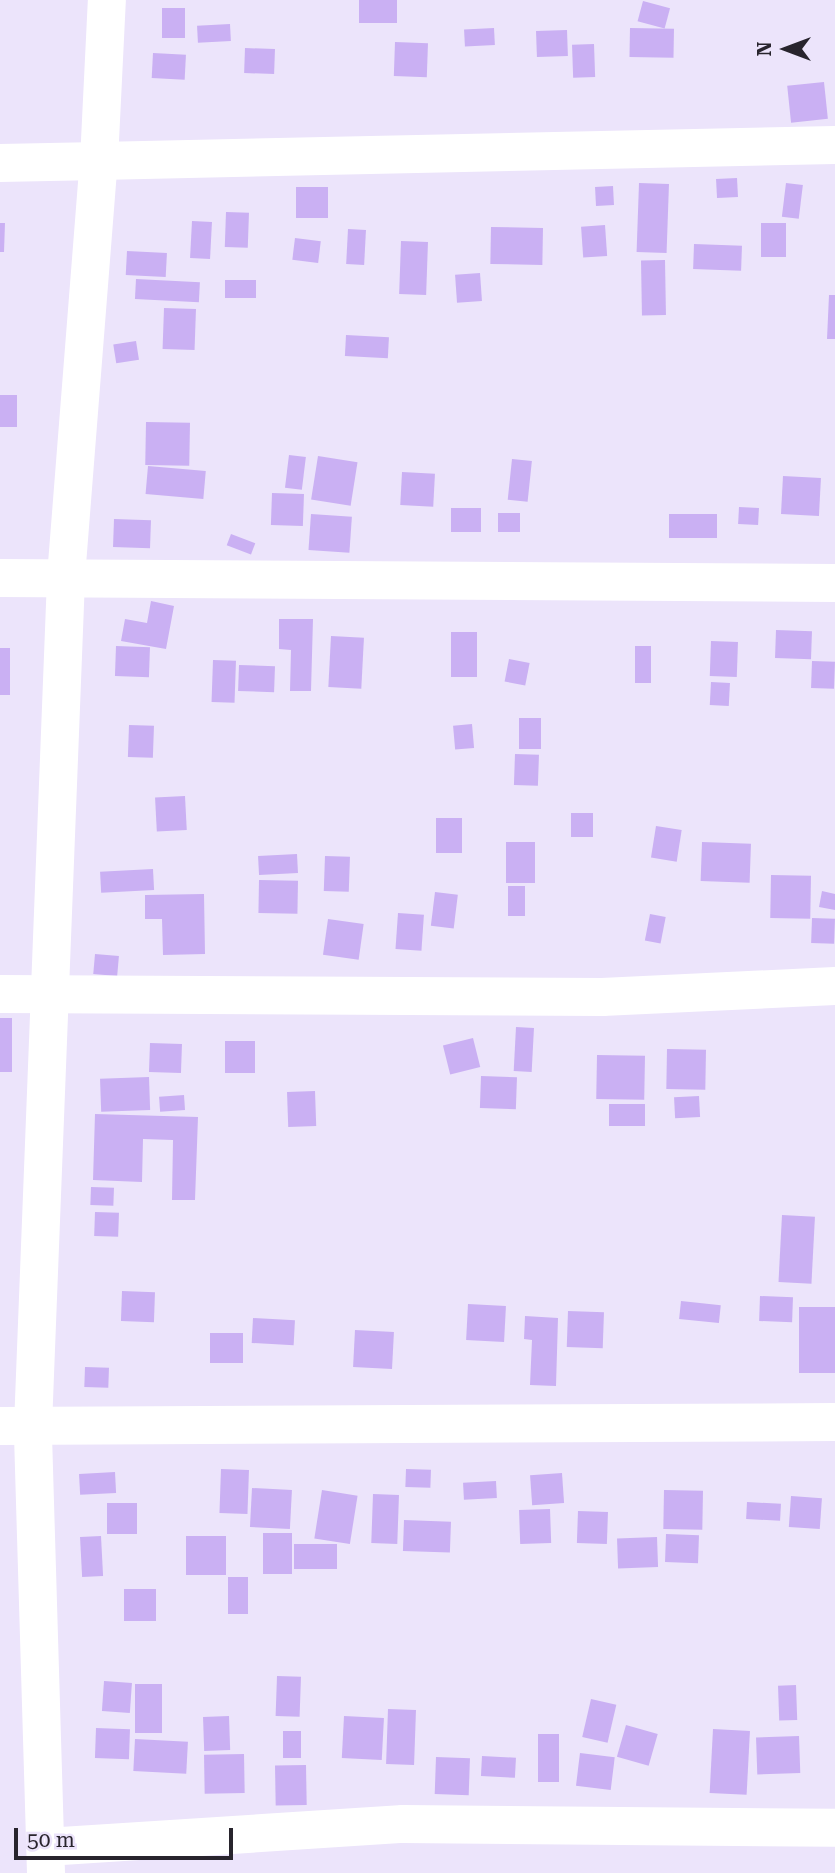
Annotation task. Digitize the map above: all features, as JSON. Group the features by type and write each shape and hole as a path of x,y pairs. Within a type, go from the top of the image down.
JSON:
{"street":[{"path":"107,0 99,162 66,577 52,993 17,1426 46,1860 403,1824 835,1828"},
{"path":"0,163 835,145"},
{"path":"0,578 835,583"},
{"path":"0,994 602,997 835,986"},
{"path":"17,1426 835,1422"}],"building":[{"path":"359,0 397,0 397,23 359,23"},
{"path":"643,1 670,8 665,29 638,21"},
{"path":"162,8 185,8 185,38 162,38"},
{"path":"230,24 231,41 198,43 197,26"},
{"path":"494,28 495,45 465,47 464,30"},
{"path":"630,28 674,29 673,58 629,57"},
{"path":"567,30 568,56 537,57 536,31"},
{"path":"395,42 428,43 427,77 394,76"},
{"path":"594,44 595,77 573,78 572,45"},
{"path":"245,48 275,49 274,74 244,73"},
{"path":"153,53 186,55 185,80 152,78"},
{"path":"824,82 828,119 791,123 787,86"},
{"path":"737,178 738,197 717,198 716,179"},
{"path":"639,183 669,184 667,253 637,252"},
{"path":"786,183 803,185 799,219 782,217"},
{"path":"613,186 614,205 596,206 595,187"},
{"path":"296,187 328,187 328,218 296,218"},
{"path":"226,212 249,213 248,248 225,247"},
{"path":"192,221 212,222 210,259 190,258"},
{"path":"0,223 5,223 4,252 0,252"},
{"path":"761,223 786,223 786,257 761,257"},
{"path":"605,225 607,256 583,258 581,227"},
{"path":"491,227 543,228 542,265 490,264"},
{"path":"348,229 366,230 364,265 346,264"},
{"path":"295,238 321,241 318,263 292,260"},
{"path":"401,241 428,242 426,295 399,294"},
{"path":"694,244 742,246 741,271 693,269"},
{"path":"127,251 167,253 166,277 126,275"},
{"path":"641,260 665,260 666,315 642,315"},
{"path":"480,273 482,301 457,303 455,275"},
{"path":"136,279 200,282 199,302 135,299"},
{"path":"225,280 256,280 256,298 225,298"},
{"path":"829,295 835,295 835,339 827,339"},
{"path":"164,308 196,309 195,350 163,349"},
{"path":"346,335 389,337 388,358 345,356"},
{"path":"136,341 139,360 116,363 113,345"},
{"path":"0,395 17,395 17,427 0,427"},
{"path":"146,422 190,423 189,466 145,465"},
{"path":"289,455 306,457 302,490 285,488"},
{"path":"318,456 358,462 351,506 311,499"},
{"path":"512,459 532,461 528,502 508,500"},
{"path":"148,466 206,471 203,499 146,494"},
{"path":"402,472 435,474 433,507 400,505"},
{"path":"783,476 821,478 819,516 781,514"},
{"path":"272,493 304,494 303,526 271,525"},
{"path":"739,507 759,508 758,525 738,524"},
{"path":"451,508 481,508 481,532 451,532"},
{"path":"498,513 520,513 520,532 498,532"},
{"path":"311,514 352,517 349,553 308,550"},
{"path":"669,514 717,514 717,538 669,538"},
{"path":"114,519 151,520 150,548 113,547"},
{"path":"231,534 255,543 251,555 227,545"},
{"path":"151,601 174,606 166,649 121,641 125,619 147,623"},
{"path":"279,619 313,619 311,691 290,691 291,650 279,649"},
{"path":"776,630 812,631 811,659 775,658"},
{"path":"451,632 477,632 477,677 451,677"},
{"path":"331,636 364,638 361,689 328,687"},
{"path":"711,641 738,642 737,677 710,676"},
{"path":"116,646 150,647 149,677 115,676"},
{"path":"635,646 651,646 651,683 635,683"},
{"path":"0,648 10,648 10,695 0,695"},
{"path":"509,659 530,663 525,686 505,682"},
{"path":"213,660 236,661 235,703 212,702"},
{"path":"812,661 835,662 834,689 811,688"},
{"path":"239,665 275,666 274,692 238,691"},
{"path":"711,682 730,683 729,706 710,705"},
{"path":"519,718 541,718 541,749 519,749"},
{"path":"472,724 474,748 455,750 453,726"},
{"path":"129,725 154,726 153,758 128,757"},
{"path":"515,754 539,755 538,786 514,785"},
{"path":"185,796 187,830 157,832 155,798"},
{"path":"571,813 593,813 593,837 571,837"},
{"path":"436,818 462,818 462,853 436,853"},
{"path":"656,826 682,830 677,862 651,858"},
{"path":"506,842 535,842 535,883 506,883"},
{"path":"702,842 751,844 750,883 701,881"},
{"path":"297,854 298,873 259,875 258,856"},
{"path":"325,856 350,857 349,892 324,891"},
{"path":"153,869 154,890 101,893 100,872"},
{"path":"771,875 811,876 810,919 770,918"},
{"path":"259,880 298,881 297,914 258,913"},
{"path":"508,886 525,886 525,916 508,916"},
{"path":"822,891 835,894 835,910 819,907"},
{"path":"435,892 458,895 454,929 431,926"},
{"path":"204,894 205,954 163,955 162,919 145,919 145,895"},
{"path":"398,913 424,915 421,951 395,949"},
{"path":"650,914 666,917 661,944 645,941"},
{"path":"812,918 835,919 834,944 811,943"},
{"path":"328,919 364,924 359,960 323,955"},
{"path":"95,954 119,956 117,976 93,974"},
{"path":"0,1018 12,1018 12,1072 0,1072"},
{"path":"516,1027 534,1028 532,1072 514,1071"},
{"path":"473,1038 480,1067 450,1075 443,1045"},
{"path":"225,1041 255,1041 255,1073 225,1073"},
{"path":"150,1043 182,1044 181,1073 149,1072"},
{"path":"667,1049 706,1050 705,1090 666,1089"},
{"path":"597,1055 645,1056 644,1100 596,1099"},
{"path":"481,1076 517,1077 516,1109 480,1108"},
{"path":"149,1077 150,1110 101,1112 100,1079"},
{"path":"315,1091 316,1126 288,1127 287,1092"},
{"path":"184,1095 185,1110 160,1112 159,1097"},
{"path":"699,1096 700,1117 675,1118 674,1097"},
{"path":"609,1104 645,1104 645,1126 609,1126"},
{"path":"95,1114 198,1117 195,1200 172,1200 173,1140 143,1139 142,1182 93,1180"},
{"path":"91,1187 114,1188 113,1206 90,1205"},
{"path":"95,1212 119,1213 118,1237 94,1236"},
{"path":"782,1215 815,1217 811,1284 778,1282"},
{"path":"122,1291 155,1292 154,1322 121,1321"},
{"path":"760,1296 793,1297 792,1322 759,1321"},
{"path":"681,1301 721,1305 719,1323 679,1319"},
{"path":"468,1304 506,1306 504,1342 466,1340"},
{"path":"799,1307 835,1307 835,1373 799,1373"},
{"path":"568,1311 604,1312 603,1348 567,1347"},
{"path":"525,1316 558,1318 556,1386 530,1385 532,1340 524,1339"},
{"path":"253,1318 295,1320 294,1345 252,1343"},
{"path":"355,1330 394,1332 392,1369 353,1367"},
{"path":"210,1333 243,1333 243,1363 210,1363"},
{"path":"85,1367 109,1368 108,1388 84,1387"},
{"path":"221,1469 249,1470 247,1514 219,1513"},
{"path":"406,1469 431,1470 430,1488 405,1487"},
{"path":"115,1472 116,1493 80,1495 79,1474"},
{"path":"562,1473 564,1503 532,1505 530,1475"},
{"path":"496,1481 497,1498 464,1500 463,1483"},
{"path":"252,1488 292,1490 290,1529 250,1527"},
{"path":"322,1490 358,1496 350,1544 314,1538"},
{"path":"664,1490 703,1491 702,1530 663,1529"},
{"path":"373,1494 399,1495 397,1544 371,1543"},
{"path":"791,1496 822,1498 820,1529 789,1527"},
{"path":"747,1502 781,1504 780,1521 746,1519"},
{"path":"107,1503 137,1503 137,1534 107,1534"},
{"path":"550,1509 551,1543 520,1544 519,1510"},
{"path":"578,1511 608,1512 607,1544 577,1543"},
{"path":"404,1520 451,1522 450,1553 403,1551"},
{"path":"263,1533 292,1533 292,1574 263,1574"},
{"path":"666,1534 699,1535 698,1563 665,1562"},
{"path":"101,1536 103,1576 82,1577 80,1537"},
{"path":"186,1536 226,1536 226,1575 186,1575"},
{"path":"657,1537 658,1567 618,1568 617,1538"},
{"path":"294,1544 337,1544 337,1569 294,1569"},
{"path":"228,1577 248,1577 248,1614 228,1614"},
{"path":"124,1589 156,1589 156,1621 124,1621"},
{"path":"277,1676 301,1677 300,1717 276,1716"},
{"path":"104,1681 132,1683 130,1713 102,1711"},
{"path":"135,1684 162,1684 162,1733 135,1733"},
{"path":"796,1685 797,1720 779,1721 778,1686"},
{"path":"591,1699 616,1705 608,1743 582,1737"},
{"path":"388,1709 416,1710 414,1765 386,1764"},
{"path":"229,1716 230,1750 204,1751 203,1717"},
{"path":"344,1716 384,1718 382,1760 342,1758"},
{"path":"626,1725 658,1734 649,1766 617,1757"},
{"path":"96,1728 130,1729 129,1759 95,1758"},
{"path":"713,1729 750,1731 747,1795 710,1793"},
{"path":"283,1731 301,1731 301,1758 283,1758"},
{"path":"538,1734 559,1734 559,1782 538,1782"},
{"path":"799,1736 800,1773 757,1774 756,1738"},
{"path":"135,1739 188,1742 186,1774 133,1771"},
{"path":"580,1753 615,1757 611,1790 576,1786"},
{"path":"244,1754 245,1793 205,1794 204,1755"},
{"path":"482,1756 516,1758 515,1778 481,1776"},
{"path":"436,1757 470,1758 469,1795 435,1794"},
{"path":"306,1765 307,1805 276,1806 275,1766"}]}
